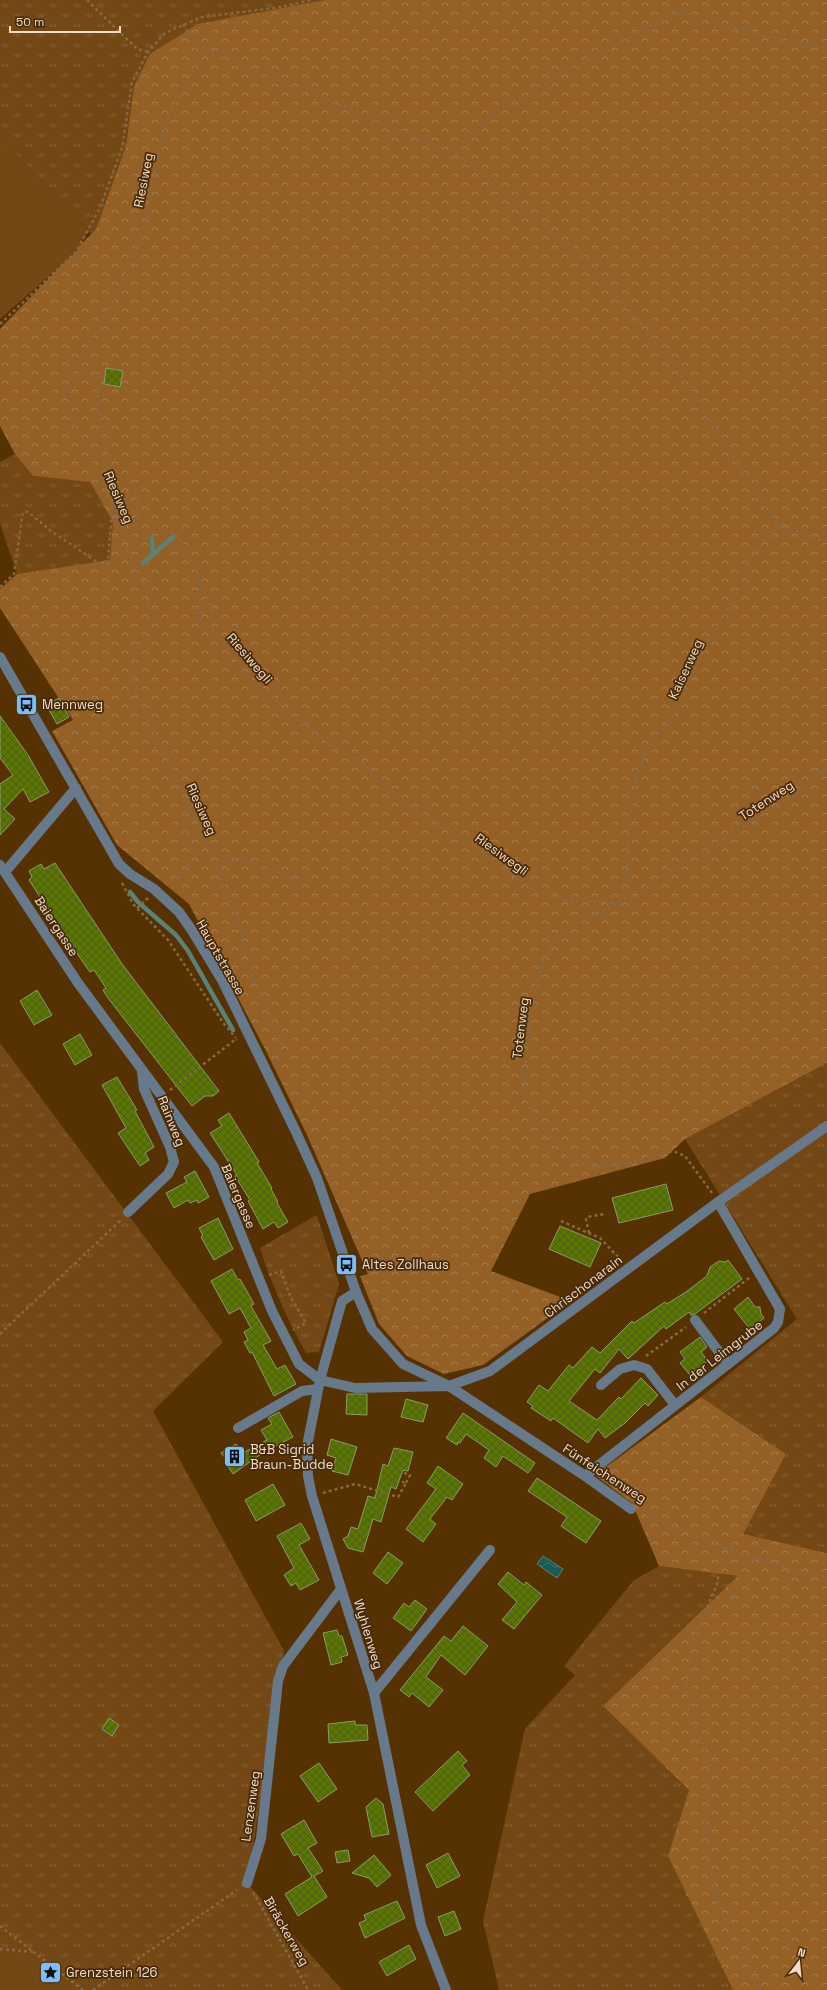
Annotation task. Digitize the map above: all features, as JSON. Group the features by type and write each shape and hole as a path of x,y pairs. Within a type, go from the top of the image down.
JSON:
{"street":[{"name":"Hauptstrasse","path":"0,657 119,864 130,874 154,889 179,912 192,929 223,982 317,1178 356,1292 372,1329 403,1364 449,1386"},
{"path":"2,868 76,788"},
{"name":"Baiergasse","path":"2,868 78,983 214,1167 272,1311 299,1364 319,1384 355,1388 449,1386"},
{"name":"Rainweg","path":"128,1212 168,1174 174,1162 170,1147 144,1089 142,1070"},
{"name":"Chrischonarain","path":"449,1386 490,1371 718,1202 827,1126"},
{"name":"In der Leimgrube","path":"585,1476 774,1328 780,1316 776,1303 718,1202"},
{"name":"Wyhlenweg","path":"356,1292 342,1300 319,1384 307,1446 308,1476 312,1496 374,1693 421,1925 446,1990"},
{"path":"695,1320 728,1364"},
{"path":"600,1385 620,1369 634,1365 647,1368 675,1405"},
{"path":"238,1428 302,1391 319,1384"},
{"name":"Fünfeichenweg","path":"449,1386 585,1476 631,1509"},
{"path":"374,1693 490,1550"},
{"name":"Lenzenweg","path":"247,1883 261,1839 278,1681 283,1666 341,1589"}],"path":[{"path":"87,0 137,49 148,52"},
{"path":"0,324 76,252 100,208 122,148 132,82 148,52 165,33 202,17 281,7 311,0"},
{"path":"455,154 473,131 502,107 674,13 699,17 763,36 827,48"},
{"path":"183,24 195,47 208,48 227,59 455,154 591,262 685,381 777,524 827,543"},
{"name":"Riesiweg","path":"195,47 195,65 171,112 162,135 146,217 130,268 115,300 71,373 67,384 65,398 68,412 118,515 128,553 142,575 148,602 146,626 132,668 137,696 217,869 238,920 247,965 280,1038 281,1049 276,1058 264,1066"},
{"path":"0,587 14,574 23,512 28,512 51,531 103,564 108,559 113,503 110,472 98,409 98,388 103,361"},
{"path":"81,382 84,370"},
{"path":"71,373 82,376"},
{"path":"136,525 138,500 134,490 146,485"},
{"name":"Riesiwegli","path":"113,503 123,508 148,540 150,538 150,528 153,527 174,533 180,539 202,583 209,602 215,631 220,640 252,680 332,746 359,760 382,783 416,811 462,837 533,889 566,900 619,903"},
{"name":"Kaiserweg","path":"619,903 626,879 628,828 636,778 645,753 681,704 699,656 734,600 750,561 777,524"},
{"path":"202,583 199,587 200,616 205,628 215,631"},
{"name":"Totenweg","path":"718,1202 685,1156 680,1152 664,1153 623,1164 598,1167 579,1163 564,1153 536,1120 524,1091 530,1009 543,960 558,933 619,903 794,796 827,768"},
{"path":"154,889 185,871 190,864 193,853 182,828 188,804"},
{"path":"217,869 238,858 304,882"},
{"path":"121,882 137,908 168,940 224,1024 236,1039 245,1050 254,1045"},
{"path":"137,908 143,904"},
{"path":"161,1096 236,1039"},
{"path":"0,1334 128,1212"},
{"path":"589,1233 586,1219 587,1216 604,1214"},
{"path":"561,1221 600,1238 618,1256"},
{"path":"259,1277 281,1271 290,1296 306,1323 284,1335"},
{"path":"312,1496 355,1484 398,1497 410,1475 404,1473"},
{"path":"402,1482 406,1483"},
{"name":"Fünfeichenweg","path":"631,1509 753,1559 827,1578"},
{"path":"724,1547 717,1584 693,1640 686,1684 689,1711 707,1756 710,1777 705,1819 710,1868 718,1904 758,1990"},
{"path":"93,1990 247,1883"},
{"name":"Biräckerweg","path":"247,1883 308,1990"},
{"path":"0,1926 36,1952 83,1990"},
{"path":"0,1949 36,1952"}],"green space":[{"path":"0,0 325,0 315,2 134,87 126,146 96,229 91,234 0,137"},
{"path":"325,0 827,0 827,1063 685,1139 665,1158 530,1194 491,1271 571,1301 483,1365 444,1374 407,1356 379,1324 360,1276 368,1274 307,1135 267,1053 189,904 117,845 52,731 73,720 0,608 0,589 17,574 110,560 113,522 90,482 33,476 15,454 0,426 0,329 96,229 126,146 134,87 150,54 198,24"},
{"path":"0,137 88,231 76,252 0,319"},
{"path":"15,454 33,476 90,482 113,522 110,561 17,574 0,523 0,462"},
{"path":"0,1043 223,1342 153,1411 284,1651 247,1883 342,1990 83,1990 36,1952 0,1949"},
{"path":"827,1063 827,1553 742,1534 786,1454 701,1397 797,1319 685,1139"},
{"path":"317,1215 339,1284 319,1352 306,1353 280,1302 260,1248"},
{"path":"701,1397 786,1454 743,1534 827,1553 827,1990 733,1990 668,1856 689,1790 603,1706 738,1576 659,1566 632,1503 595,1475"},
{"path":"659,1566 739,1576 603,1706 689,1790 668,1856 733,1990 499,1990 483,1921 525,1729 575,1675 564,1666 633,1581"},
{"path":"0,1949 36,1952 83,1990 0,1990"}],"water":[{"path":"543,1556 563,1569 557,1578 537,1564"}],"building":[{"path":"106,368 123,371 120,387 104,384"},
{"path":"59,698 69,717 57,724 46,705"},
{"path":"0,716 28,755 49,792 30,802 23,789 4,809 15,819 0,835 0,784 13,775 0,758"},
{"path":"55,863 122,964 219,1091 213,1096 205,1096 192,1106 108,998 103,990 106,988 94,970 90,972 69,942 29,880 32,877 29,871 41,864 44,869"},
{"path":"37,990 52,1015 34,1025 20,1001"},
{"path":"80,1034 92,1055 75,1065 63,1044"},
{"path":"117,1077 137,1110 135,1111 154,1147 145,1153 149,1160 140,1166 118,1133 126,1128 102,1085"},
{"path":"229,1113 259,1162 257,1163 272,1188 271,1189 278,1202 277,1203 288,1222 278,1228 274,1222 263,1229 248,1201 250,1200 235,1176 237,1175 210,1133 222,1126 218,1120"},
{"path":"195,1171 209,1197 198,1203 197,1200 190,1203 188,1200 174,1208 166,1193 187,1182 184,1177"},
{"path":"666,1184 673,1210 619,1223 612,1198"},
{"path":"218,1218 233,1249 214,1260 201,1237 203,1236 199,1228"},
{"path":"560,1226 601,1243 590,1267 549,1249"},
{"path":"728,1260 742,1279 695,1314 691,1315 689,1312 666,1329 664,1326 628,1359 619,1349 600,1373 595,1369 569,1401 597,1420 619,1397 621,1399 641,1378 658,1395 648,1406 645,1403 625,1423 605,1438 598,1429 588,1443 553,1418 551,1421 531,1408 533,1406 527,1402 539,1385 548,1391 569,1365 573,1368 592,1347 600,1353 632,1321 634,1323 665,1302 667,1304 686,1292 707,1276 710,1267 719,1261 725,1262"},
{"path":"232,1269 238,1280 240,1279 254,1304 251,1306 271,1341 263,1345 277,1369 285,1365 296,1384 274,1396 252,1352 250,1353 244,1342 248,1340 244,1332 251,1328 240,1308 229,1314 211,1281"},
{"path":"748,1297 755,1307 760,1307 761,1314 764,1318 750,1329 734,1309"},
{"path":"700,1337 707,1347 701,1352 708,1361 690,1375 680,1363 685,1359 680,1352"},
{"path":"347,1394 367,1394 367,1415 346,1414"},
{"path":"406,1399 428,1405 423,1422 401,1417"},
{"path":"279,1412 293,1437 272,1448 271,1447 233,1474 225,1462 227,1460 221,1453 236,1444 243,1453 267,1440 261,1430 272,1424 268,1418"},
{"path":"463,1413 535,1463 528,1473 503,1456 496,1467 484,1458 489,1450 466,1434 457,1445 446,1438"},
{"path":"331,1439 357,1447 348,1475 332,1471 336,1458 327,1455"},
{"path":"394,1448 413,1452 408,1471 403,1470 396,1489 391,1487 381,1522 373,1519 363,1552 348,1548 343,1539 348,1536 351,1527 358,1529 368,1496 375,1498 383,1464 388,1466"},
{"path":"438,1466 463,1484 452,1500 447,1497 430,1519 436,1524 423,1542 406,1529 436,1489 427,1483"},
{"path":"537,1478 601,1521 586,1543 561,1526 567,1517 528,1491"},
{"path":"273,1484 285,1505 256,1521 245,1500"},
{"path":"301,1523 310,1539 299,1545 319,1580 300,1590 296,1583 291,1586 284,1575 294,1568 277,1536"},
{"path":"388,1552 403,1563 387,1584 373,1573"},
{"path":"508,1572 524,1585 526,1582 542,1595 514,1629 502,1620 517,1602 498,1584"},
{"path":"415,1600 427,1609 411,1631 393,1618 404,1603 409,1607"},
{"path":"463,1626 488,1646 465,1675 441,1655 426,1677 443,1690 429,1707 412,1693 409,1697 400,1690 444,1636 451,1641"},
{"path":"337,1630 339,1636 342,1636 348,1655 341,1657 342,1662 331,1665 323,1633"},
{"path":"109,1718 119,1725 112,1736 102,1729"},
{"path":"355,1721 355,1725 367,1725 368,1740 329,1743 328,1724"},
{"path":"458,1751 467,1761 462,1765 470,1775 433,1811 415,1792"},
{"path":"319,1763 337,1789 318,1802 300,1776"},
{"path":"376,1798 383,1804 389,1834 372,1837 366,1807"},
{"path":"304,1820 317,1843 308,1848 323,1871 314,1876 327,1897 298,1916 285,1894 312,1877 298,1854 294,1856 281,1834"},
{"path":"348,1850 350,1861 337,1863 335,1852"},
{"path":"448,1853 460,1876 437,1888 426,1865"},
{"path":"374,1855 391,1875 377,1887 369,1878 352,1873"},
{"path":"397,1901 405,1918 365,1938 359,1923 366,1920 364,1915"},
{"path":"454,1911 461,1929 445,1936 438,1917"},
{"path":"409,1945 416,1959 387,1976 379,1962"}],"waterway":[{"path":"143,563 173,537"},
{"path":"152,538 153,555"},
{"path":"130,892 138,902 176,935 188,951 233,1030"}],"place":[{"name":"Mennweg","path":"26,704"},
{"name":"Altes Zollhaus","path":"347,1264"},
{"name":"B&B Sigrid Braun-Budde","path":"234,1456"},
{"name":"Grenzstein 126","path":"50,1972"}]}
